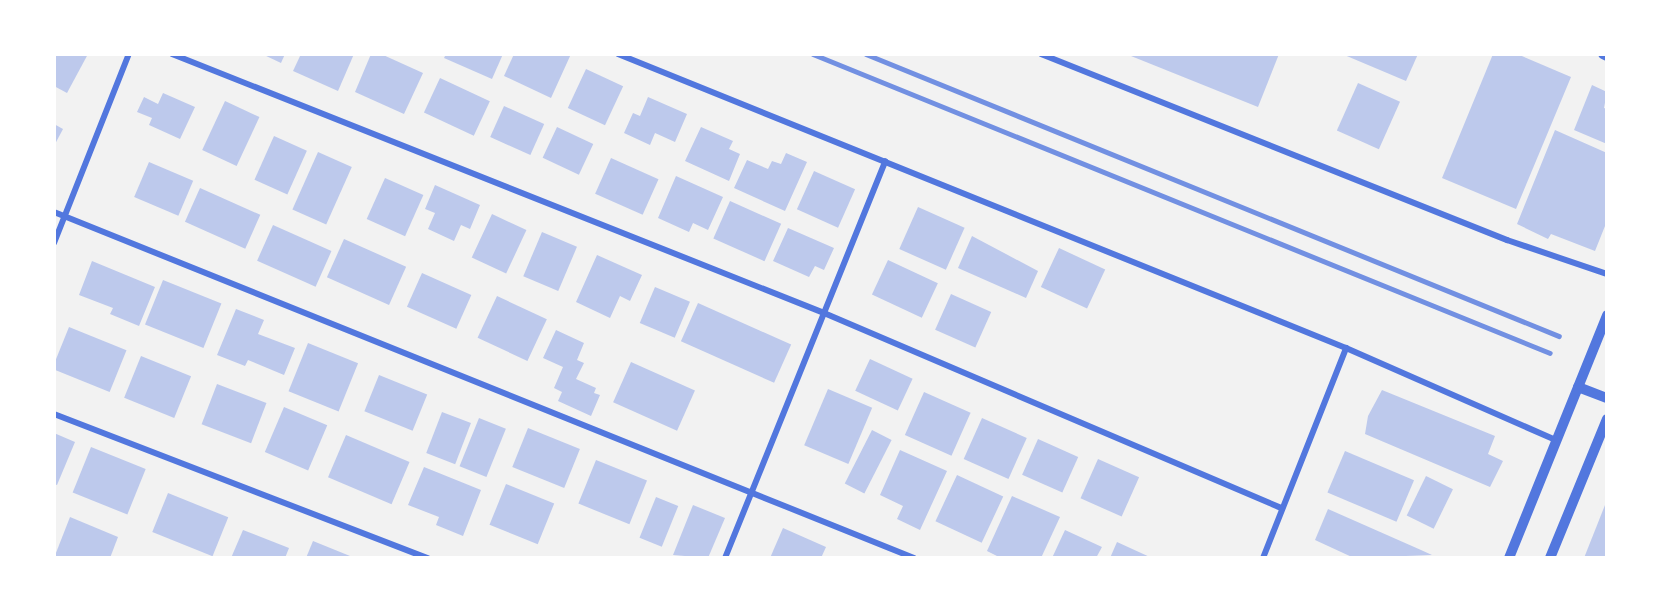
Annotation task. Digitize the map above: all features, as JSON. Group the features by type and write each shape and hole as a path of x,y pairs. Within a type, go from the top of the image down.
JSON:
{"street":[{"path":"54,243 129,54"},
{"path":"172,54 824,313 1282,508"},
{"path":"618,54 1346,348 1556,440"},
{"path":"1041,54 1507,240 1607,273"},
{"path":"1603,54 1607,56"},
{"path":"725,558 885,161"},
{"path":"54,212 914,558"},
{"path":"1509,558 1607,315"},
{"path":"1263,558 1346,348"},
{"path":"1578,387 1607,398"},
{"path":"54,414 428,558"},
{"path":"1550,558 1606,421"}],"building":[{"path":"54,54 88,54 67,93 54,86"},
{"path":"262,54 285,54 281,63"},
{"path":"301,54 354,54 338,91 293,71"},
{"path":"371,54 381,54 423,73 404,114 355,92"},
{"path":"446,54 503,54 492,79 444,58"},
{"path":"514,54 571,54 551,98 504,76"},
{"path":"1126,54 1279,54 1258,107"},
{"path":"1342,54 1418,54 1406,81"},
{"path":"1493,54 1517,54 1571,77 1516,209 1442,178"},
{"path":"586,69 623,86 605,125 568,108"},
{"path":"440,78 490,101 474,136 424,112"},
{"path":"1358,83 1400,102 1379,149 1337,131"},
{"path":"1592,85 1607,92 1604,108 1607,109 1607,144 1574,130"},
{"path":"163,93 195,107 180,139 149,125 152,118 137,112 144,97 158,104"},
{"path":"648,97 687,114 675,142 655,133 650,145 624,133 633,113 640,116"},
{"path":"225,101 259,117 237,166 202,150"},
{"path":"504,106 544,124 530,155 490,137"},
{"path":"54,124 63,129 54,146"},
{"path":"557,127 593,144 579,175 543,158"},
{"path":"701,127 733,141 729,149 740,154 729,181 685,161"},
{"path":"1555,130 1607,153 1607,221 1595,251 1551,234 1548,239 1517,224"},
{"path":"274,136 307,151 287,194 254,180"},
{"path":"318,152 352,167 326,225 292,210"},
{"path":"786,153 807,162 785,211 734,188 747,160 768,169 772,161 781,164"},
{"path":"611,158 659,179 643,215 595,194"},
{"path":"149,162 193,181 178,216 134,197"},
{"path":"814,171 855,189 838,228 797,209"},
{"path":"676,176 723,197 708,230 693,223 689,232 658,218"},
{"path":"385,178 423,195 405,236 367,219"},
{"path":"435,185 480,205 470,229 461,225 454,241 428,229 435,213 425,209"},
{"path":"200,188 260,215 245,249 185,222"},
{"path":"730,201 781,224 764,261 713,238"},
{"path":"918,207 965,228 946,270 899,249"},
{"path":"492,214 526,230 506,274 472,258"},
{"path":"273,225 331,251 316,287 257,261"},
{"path":"788,228 834,248 824,270 815,266 809,277 773,261"},
{"path":"542,232 577,247 558,291 523,276"},
{"path":"972,236 1038,271 1026,298 958,268"},
{"path":"344,239 406,267 389,305 327,277"},
{"path":"1059,248 1105,270 1087,309 1041,287"},
{"path":"597,255 642,275 630,301 620,296 610,318 576,302"},
{"path":"888,260 938,283 922,318 872,294"},
{"path":"92,261 155,287 139,326 110,314 113,308 79,295"},
{"path":"422,273 471,295 456,329 407,307"},
{"path":"163,280 221,304 203,348 145,325"},
{"path":"655,287 690,302 675,338 640,323"},
{"path":"951,294 991,312 975,348 935,330"},
{"path":"497,296 547,319 527,361 478,338"},
{"path":"698,303 791,344 774,383 681,341"},
{"path":"236,309 264,320 258,334 295,348 284,375 248,360 245,366 217,355"},
{"path":"69,327 126,350 110,392 54,369"},
{"path":"556,330 584,343 577,360 584,363 576,379 596,388 594,393 600,395 591,416 558,401 562,392 554,388 563,367 543,358"},
{"path":"308,343 358,363 339,411 289,391"},
{"path":"141,356 191,376 174,418 124,398"},
{"path":"870,359 913,379 898,411 855,391"},
{"path":"631,362 695,390 677,431 613,402"},
{"path":"379,375 427,394 413,431 364,411"},
{"path":"217,384 266,403 251,443 202,424"},
{"path":"828,389 872,408 848,464 804,445"},
{"path":"1382,390 1495,436 1488,454 1503,461 1490,487 1365,434 1368,416"},
{"path":"924,392 971,413 951,456 905,435"},
{"path":"284,407 327,425 308,470 265,452"},
{"path":"442,412 471,423 455,464 426,453"},
{"path":"479,418 506,429 486,477 460,466"},
{"path":"982,418 1027,438 1008,479 964,459"},
{"path":"528,428 580,449 564,488 512,467"},
{"path":"872,430 892,440 864,493 845,483"},
{"path":"54,433 75,442 57,485 54,484"},
{"path":"346,435 410,462 392,504 328,477"},
{"path":"1038,439 1078,457 1062,493 1022,475"},
{"path":"91,447 146,469 127,515 73,492"},
{"path":"900,450 947,471 920,530 897,519 903,506 880,495"},
{"path":"1345,451 1414,480 1396,522 1327,492"},
{"path":"1098,459 1139,477 1122,517 1081,498"},
{"path":"596,460 647,481 629,524 578,504"},
{"path":"424,467 481,490 463,536 436,525 439,517 408,505"},
{"path":"957,475 1003,497 982,543 935,521"},
{"path":"1426,476 1453,489 1434,529 1407,516"},
{"path":"506,484 554,503 538,544 490,525"},
{"path":"168,493 228,517 213,556 152,532"},
{"path":"1012,496 1060,517 1041,558 1001,558 987,551"},
{"path":"656,497 678,506 662,547 640,538"},
{"path":"1607,500 1607,558 1584,558"},
{"path":"693,505 725,518 708,558 673,555"},
{"path":"1328,509 1432,555 1354,558 1315,540"},
{"path":"70,517 118,537 110,558 54,558"},
{"path":"783,528 826,547 821,558 770,558"},
{"path":"243,530 289,548 285,558 231,558"},
{"path":"1065,530 1102,547 1096,558 1052,558"},
{"path":"313,541 355,558 306,558"},
{"path":"1117,542 1152,558 1110,558"}],"railway":[{"path":"813,54 1550,353"},
{"path":"866,54 1559,336"}]}
